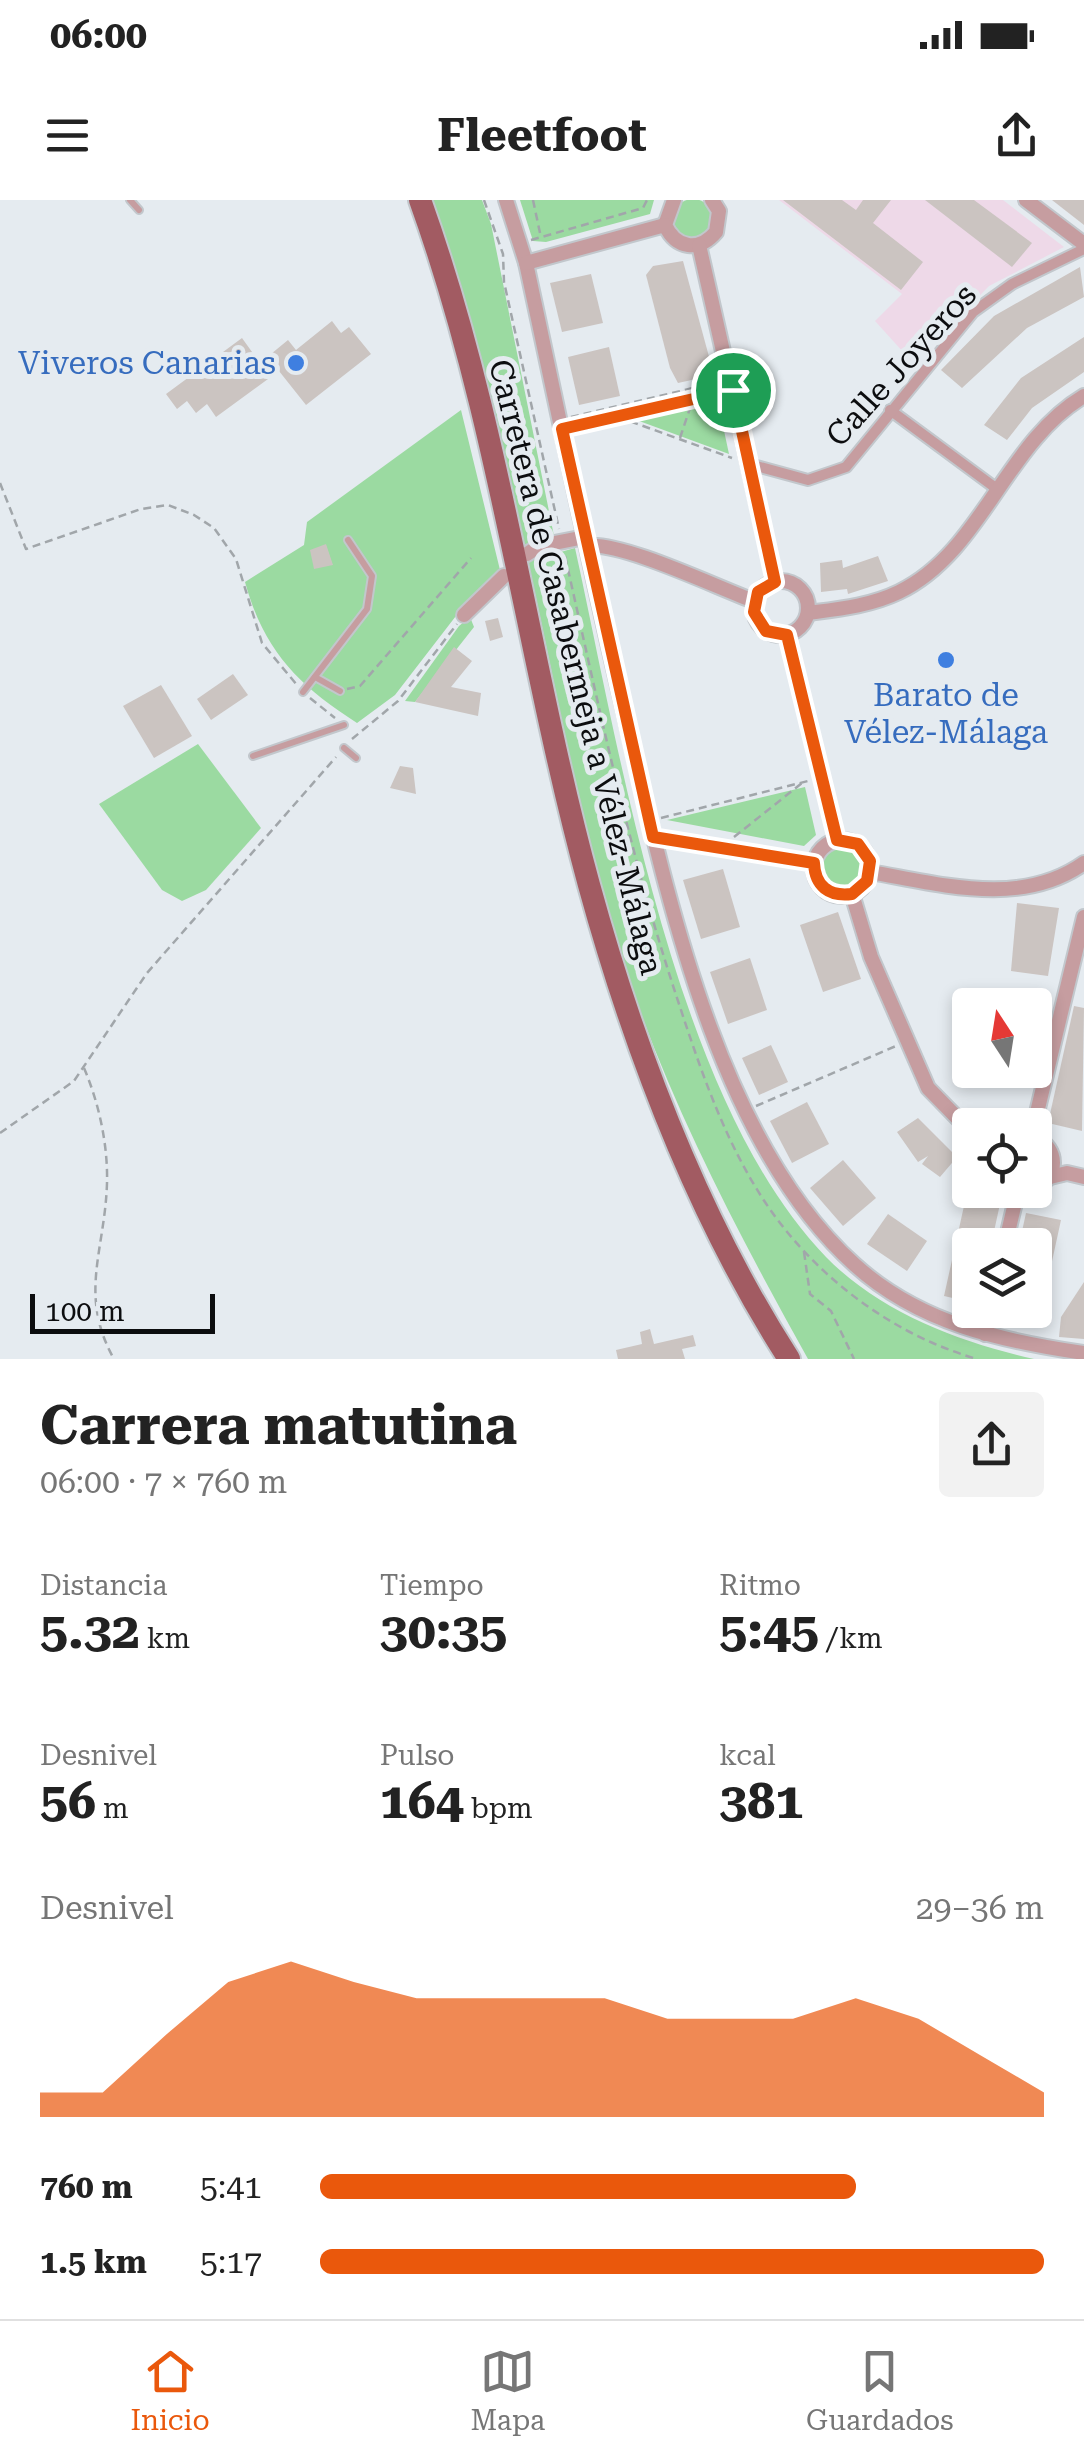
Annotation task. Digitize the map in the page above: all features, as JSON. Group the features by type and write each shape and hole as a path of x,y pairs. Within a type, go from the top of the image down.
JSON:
{"main road":[{"name":"Carretera de Casabermeja a Vélez-Málaga","path":"420,200 482,409 588,884 624,1002 669,1122 714,1220 789,1359"}],"street":[{"path":"506,200 526,263 653,837 690,964 746,1111 778,1175 816,1226 856,1266 895,1296 985,1334 1084,1353"},
{"path":"665,226 674,200"},
{"path":"665,226 678,242 700,245 709,240 719,222 712,200"},
{"path":"1026,200 1084,247"},
{"path":"526,263 665,226"},
{"path":"700,245 775,582"},
{"name":"Calle Joyeros","path":"749,464 808,480 846,467 974,312 1012,284 1084,247"},
{"path":"808,613 858,607 900,592 930,571 1051,420 1084,396"},
{"path":"890,410 997,488"},
{"path":"527,554 539,546 600,544 754,601"},
{"path":"464,615 504,576"},
{"path":"775,582 796,585 808,602 804,623 787,635 766,631 758,623 754,601 758,592 775,582"},
{"path":"787,635 837,840"},
{"path":"653,837 723,845 814,863"},
{"path":"852,894 829,892 820,885 814,863 826,844 848,840 865,852 870,872"},
{"path":"870,872 1000,890 1043,883 1084,863"},
{"path":"852,894 870,872"},
{"path":"852,894 871,957 928,1088 952,1112"},
{"path":"1038,1108 1084,918"},
{"path":"1052,1170 1084,1177"},
{"path":"985,1334 986,1328"}],"lane":[{"path":"130,200 140,210"},
{"path":"303,692 366,609 372,576 348,540"},
{"path":"315,677 340,691"},
{"path":"253,756 344,725"},
{"path":"344,748 356,758"}],"path":[{"path":"534,200 540,235"},
{"path":"638,200 642,208"},
{"path":"521,246 540,235 642,208 647,200"},
{"path":"561,424 693,399 732,385"},
{"path":"561,424 732,385"},
{"path":"680,440 693,399"},
{"path":"616,416 749,464"},
{"path":"0,483 26,549 141,509 168,505 214,528 236,559 262,643 303,692 344,725"},
{"path":"340,691 360,686 471,558"},
{"path":"0,1132 74,1081 147,973 344,748 398,701 464,615"},
{"path":"650,821 822,778"},
{"path":"723,845 803,782"},
{"path":"746,1111 907,1041"},
{"path":"84,1067 98,1099 108,1182 93,1291 98,1331 114,1359"},
{"path":"804,1249 810,1294 830,1311 854,1359"}],"shaded area":[{"path":"779,200 1003,200 1064,247 989,286 914,364 875,321 902,294"}],"green space":[{"path":"693,199 707,205 713,219 707,233 693,239 679,233 673,219 679,205"},
{"path":"431,200 482,200 491,224 554,536 521,546 466,311"},
{"path":"520,200 654,200 650,214 546,242 533,241"},
{"path":"717,398 729,454 631,418"},
{"path":"461,410 500,570 459,612 395,695 357,723 317,695 286,664 262,628 245,582 304,545 307,522"},
{"path":"575,548 612,725 661,922 692,1019 730,1110 774,1190 826,1257 871,1294 922,1323 1034,1359 808,1359 696,1144 648,1031 609,916 528,561"},
{"path":"470,617 474,627 415,702 405,701 459,626"},
{"path":"198,744 261,828 206,890 182,901 162,890 99,804"},
{"path":"805,787 816,835 804,846 667,820"},
{"path":"843,846 858,852 864,867 858,882 843,888 828,882 822,867 828,852"}],"building":[{"path":"783,200 842,200 856,210 863,200 891,200 873,223 923,262 901,290"},
{"path":"925,200 974,200 1032,243 1012,267"},
{"path":"1052,200 1084,200 1084,225"},
{"path":"683,261 714,375 678,383 670,368 646,275 653,266"},
{"path":"1080,267 1084,297 1027,328 962,388 941,370 994,316"},
{"path":"591,274 603,323 562,332 550,283"},
{"path":"332,321 341,333 349,327 371,354 306,405 279,371 216,417 207,404 196,413 187,401 177,409 166,394 242,338 260,363 288,340 296,350"},
{"path":"1084,337 1084,372 1032,408 1007,440 984,425 1021,378"},
{"path":"609,347 620,396 579,405 568,357"},
{"path":"326,544 333,565 314,569 310,550"},
{"path":"878,556 888,581 848,594 847,589 821,592 820,563 842,560 843,568"},
{"path":"498,618 503,637 490,641 485,621"},
{"path":"454,647 472,661 451,687 481,693 478,716 415,702"},
{"path":"233,674 248,695 211,720 197,699"},
{"path":"161,685 192,736 154,758 123,706"},
{"path":"400,766 413,768 416,794 390,788"},
{"path":"723,869 740,927 701,939 683,880"},
{"path":"1017,903 1059,908 1048,976 1011,971"},
{"path":"838,912 861,979 823,992 800,925"},
{"path":"750,958 767,1010 728,1024 710,972"},
{"path":"1074,1006 1084,1008 1082,1131 1052,1124 1051,1108"},
{"path":"771,1045 788,1082 759,1095 742,1058"},
{"path":"807,1102 829,1144 792,1163 770,1121"},
{"path":"918,1118 952,1152 952,1163 940,1177 922,1164 928,1156 918,1162 897,1132"},
{"path":"843,1160 876,1198 843,1226 810,1188"},
{"path":"964,1208 999,1208 995,1228 959,1228"},
{"path":"1026,1213 1061,1220 1052,1261 1052,1228 1023,1228"},
{"path":"888,1214 927,1241 907,1271 867,1244"},
{"path":"952,1260 952,1298 944,1296"},
{"path":"1084,1282 1084,1339 1059,1337 1061,1317"},
{"path":"650,1329 654,1344 693,1335 696,1346 682,1349 685,1359 618,1359 616,1350 642,1344 640,1332"}],"place":[{"name":"Viveros Canarias","path":"296,363"},
{"name":"Barato de Vélez-Málaga","path":"946,660"}],"route":[{"path":"733,390 775,582 758,592 754,612 766,631 787,635 837,840 858,844 870,861 867,881 852,894 840,896 820,885 814,863 723,845 653,837 562,429 733,390"}]}
